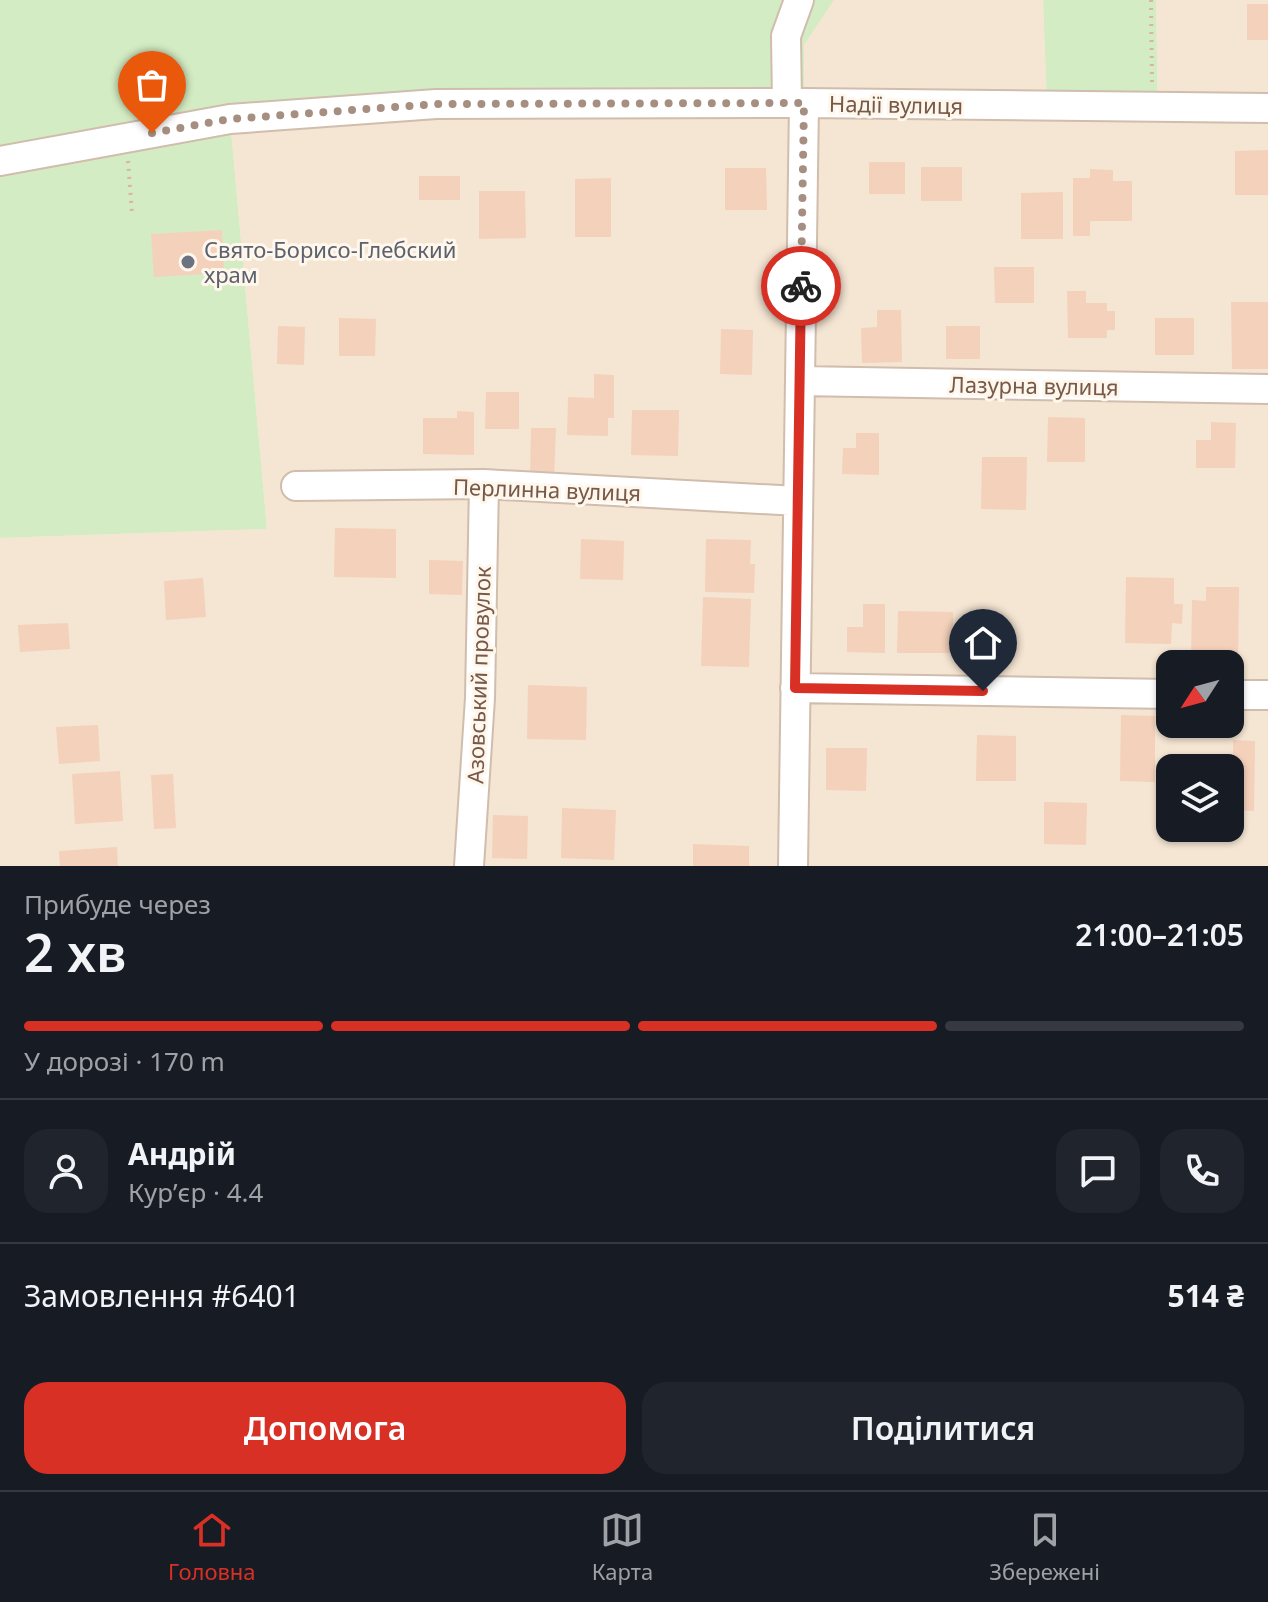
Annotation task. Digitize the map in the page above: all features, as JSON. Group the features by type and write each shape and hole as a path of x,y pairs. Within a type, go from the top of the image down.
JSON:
{"street":[{"path":"793,866 800,381 795,103 786,36 799,0"},
{"name":"Надії вулиця","path":"0,161 230,119 436,104 795,103 1268,108"},
{"name":"Лазурна вулиця","path":"800,381 1268,389"},
{"name":"Перлинна вулиця","path":"296,486 484,484 798,501"},
{"name":"Азовський провулок","path":"469,866 480,698 484,484"},
{"path":"795,688 1156,694"},
{"path":"1244,695 1268,695"}],"path":[{"path":"1151,0 1152,107"},
{"path":"126,138 132,214"}],"shaded area":[{"path":"834,0 1043,0 1047,105 1158,106 1156,0 1268,0 1268,866 0,866 0,538 267,529 230,119 804,102 804,45"}],"green space":[{"path":"0,0 834,0 804,45 804,103 230,119 267,529 0,538"},
{"path":"1043,0 1156,0 1158,107 1047,106"}],"building":[{"path":"1247,4 1268,4 1268,40 1247,40"},
{"path":"1268,150 1268,195 1235,195 1235,151"},
{"path":"869,162 905,162 905,194 869,194"},
{"path":"921,167 962,167 962,201 921,201"},
{"path":"725,168 766,168 767,210 725,210"},
{"path":"1090,169 1113,170 1113,181 1132,181 1132,221 1090,221 1090,236 1073,236 1073,178 1090,178"},
{"path":"419,176 460,176 460,200 419,200"},
{"path":"611,178 611,237 575,237 575,179"},
{"path":"479,191 525,191 526,238 479,239"},
{"path":"1063,192 1063,239 1021,239 1021,193"},
{"name":"Свято-Борисо-Глебский храм","path":"222,230 224,273 154,277 151,234"},
{"path":"994,267 1034,267 1034,303 995,303"},
{"path":"1067,291 1086,291 1086,303 1107,303 1107,311 1115,311 1115,330 1107,330 1107,338 1068,338"},
{"path":"1231,302 1268,302 1268,369 1232,369"},
{"path":"877,310 901,310 902,362 862,363 861,328 877,327"},
{"path":"339,318 376,319 375,356 339,356"},
{"path":"1155,318 1194,318 1194,355 1155,355"},
{"path":"278,326 305,327 304,365 277,364"},
{"path":"946,326 980,326 980,359 946,359"},
{"path":"721,329 753,330 752,375 720,374"},
{"path":"594,374 614,375 614,418 608,418 608,436 567,435 568,397 594,398"},
{"path":"486,392 519,392 519,429 485,429"},
{"path":"632,410 679,410 678,456 631,455"},
{"path":"457,411 474,412 474,455 423,454 423,418 457,418"},
{"path":"1048,417 1085,418 1085,462 1047,462"},
{"path":"1211,422 1236,423 1235,468 1196,468 1196,440 1211,440"},
{"path":"531,428 556,428 554,477 530,477"},
{"path":"856,433 879,433 879,475 842,474 843,448 856,448"},
{"path":"982,457 1027,457 1026,510 981,509"},
{"path":"335,528 396,529 396,578 334,577"},
{"path":"581,539 624,541 623,580 580,579"},
{"path":"706,539 751,540 750,564 755,564 754,593 705,592"},
{"path":"429,560 463,561 462,595 429,594"},
{"path":"1126,577 1174,578 1174,604 1183,604 1182,624 1172,623 1171,644 1125,643"},
{"path":"203,578 206,617 166,620 164,581"},
{"path":"1206,587 1239,587 1238,650 1191,650 1192,600 1206,601"},
{"path":"703,597 751,599 749,667 701,666"},
{"path":"863,604 885,604 885,653 847,652 847,627 863,627"},
{"path":"898,611 953,612 953,653 897,653"},
{"path":"68,623 70,649 20,652 18,625"},
{"path":"528,685 587,687 586,740 527,739"},
{"path":"1121,715 1155,716 1155,782 1120,781"},
{"path":"98,725 100,761 59,764 56,727"},
{"path":"977,735 1016,736 1016,781 976,781"},
{"path":"1233,740 1255,741 1254,811 1244,811 1244,754 1233,754"},
{"path":"826,748 867,748 866,791 826,790"},
{"path":"120,771 123,821 75,824 72,774"},
{"path":"173,774 176,828 154,829 151,775"},
{"path":"1044,802 1087,803 1086,845 1044,844"},
{"path":"562,808 616,810 614,860 561,858"},
{"path":"493,815 528,816 527,859 492,858"},
{"path":"693,844 749,846 749,866 693,866"},
{"path":"117,847 118,866 60,866 59,851"}],"way so far":[{"path":"152,133 230,119 436,104 804,103 801,286"}],"place":[{"name":"Свято-Борисо-Глебский храм","path":"188,262"}],"route":[{"path":"801,286 795,688 983,691"}]}
